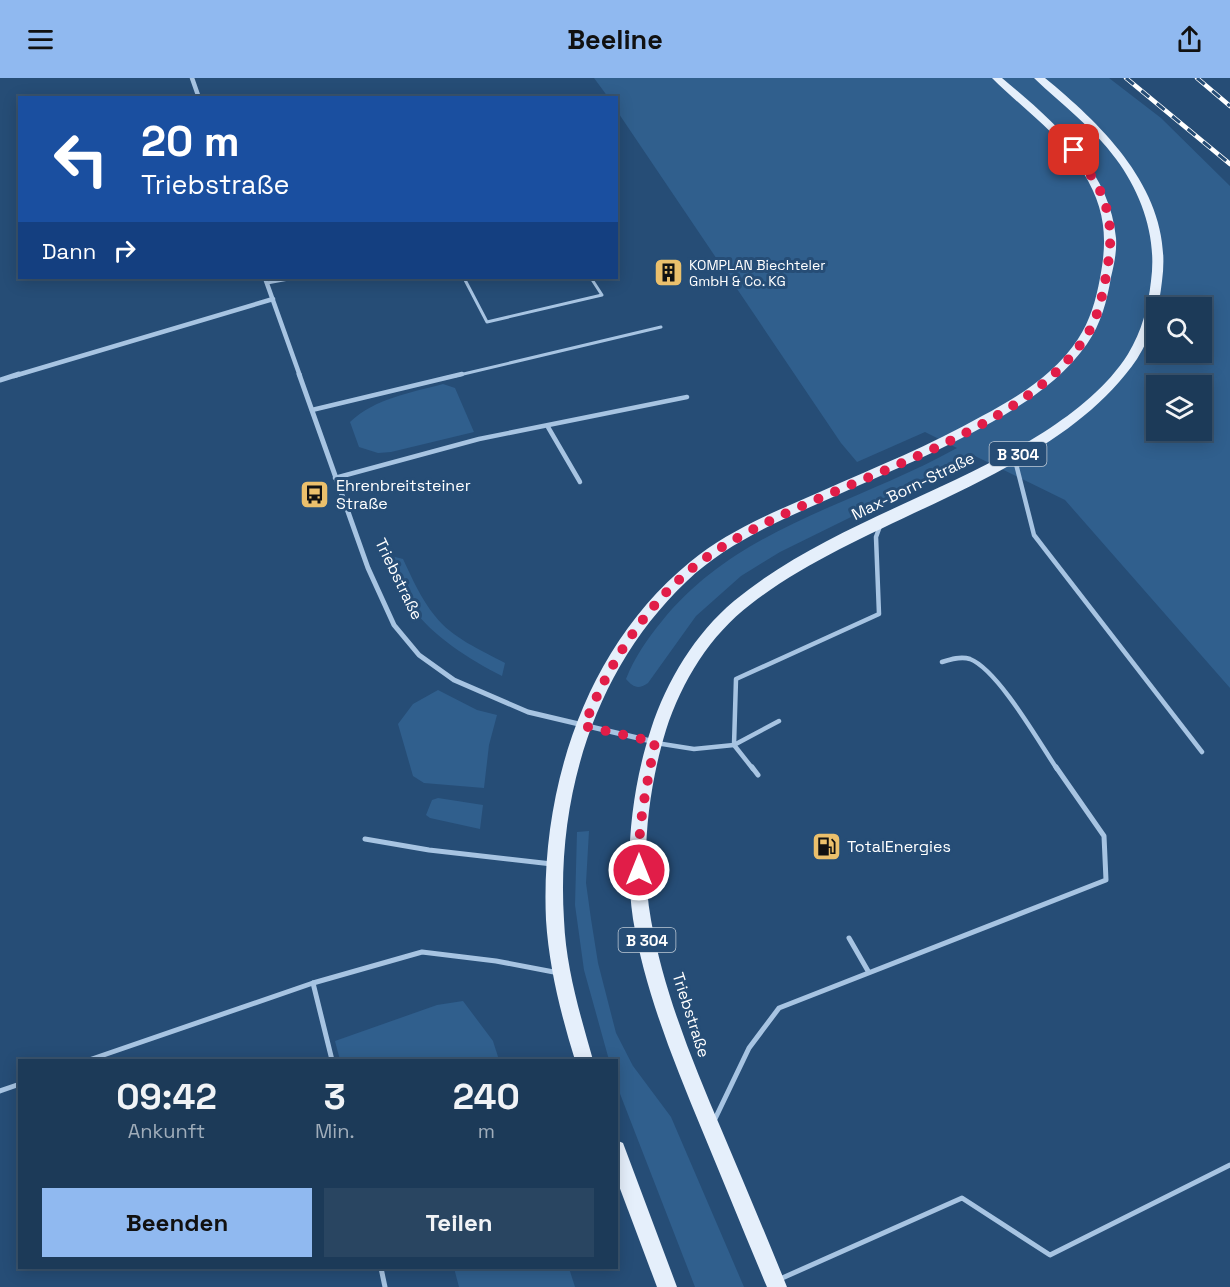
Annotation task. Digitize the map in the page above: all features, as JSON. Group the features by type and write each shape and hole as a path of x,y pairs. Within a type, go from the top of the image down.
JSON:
{"main road":[{"name":"Max-Born-Straße","path":"584,726 600,686 639,625 681,578 706,557 740,535 780,515 940,445 1012,405 1056,372 1078,348 1092,327 1102,298 1112,240 1103,199 1074,150 1036,112 997,78"},
{"name":"Max-Born-Straße","path":"655,742 667,707 703,642 741,604 807,560 1014,456 1077,415 1115,380 1137,351 1159,293 1159,249 1148,203 1131,170 1099,130 1039,78"},
{"name":"B 304","path":"584,726 570,774 555,865 555,922 564,974 584,1059"},
{"name":"Triebstraße","path":"655,742 644,799 638,848 641,915 653,969 682,1058 776,1284"},
{"path":"618,1155 667,1287"}],"street":[{"path":"192,78 198,96"},
{"name":"Triebstraße","path":"266,280 368,568 394,625 419,655 454,680 528,712 655,742"},
{"path":"0,381 273,299"}],"lane":[{"path":"465,279 488,322 602,295 592,279"},
{"path":"312,410 661,327"},
{"path":"335,478 479,439 548,427 687,397"},
{"path":"548,427 580,482"},
{"path":"1014,456 1034,535 1202,752"},
{"path":"758,775 734,745 736,679 879,614 876,537 882,521"},
{"path":"711,1128 749,1048 779,1008 868,971 1106,880 1104,836 993,676 975,662 960,656 942,662"},
{"path":"655,742 694,749 734,745 779,721"},
{"path":"365,839 429,850 555,865"},
{"path":"849,938 868,971"},
{"path":"91,1059 313,984 422,952 496,961 564,974"},
{"path":"313,984 332,1059"},
{"path":"0,1091 18,1085"},
{"path":"776,1284 962,1198 1050,1255 1230,1165"},
{"path":"381,1269 385,1287"}],"shaded area":[{"path":"594,78 1109,78 1161,118 1230,186 1230,688 1065,500 975,456 780,552 741,576 696,616 648,683 638,687 633,686 626,679 633,663 662,621 693,589 726,562 800,520 918,468 957,448 925,432 857,462 841,443 618,112 618,96 607,96"},
{"path":"443,384 455,388 474,432 391,452 378,453 359,447 350,422 360,414 394,397"},
{"path":"395,557 403,559 421,596 442,624 467,643 505,663 502,676 452,646 420,617 402,589 391,559"},
{"path":"438,690 477,710 497,715 489,745 484,788 424,783 413,776 398,724 413,704"},
{"path":"438,798 483,805 480,829 430,818 426,815 432,800"},
{"path":"589,831 586,883 598,963 616,1033 633,1066 671,1117 744,1287 695,1287 618,1089 618,1059 609,1059 584,970 575,905 577,832"},
{"path":"463,1001 493,1041 499,1059 340,1059 335,1041 437,1005"},
{"path":"454,1269 569,1269 575,1287 459,1287"}],"railway":[{"path":"1126,78 1230,164"},
{"path":"1197,78 1230,106"}],"place":[{"name":"KOMPLAN Biechteler GmbH & Co. KG","path":"668,273"},
{"name":"Ehrenbreitsteiner Straße","path":"315,494"},
{"name":"TotalEnergies","path":"826,846"}],"route":[{"path":"639,870 638,848 644,799 655,742 584,726 600,686 617,657 639,625 664,596 706,557 740,535 780,515 940,445 971,429 1039,386 1056,372 1078,348 1092,327 1102,298 1112,240 1103,199 1074,150"}]}
